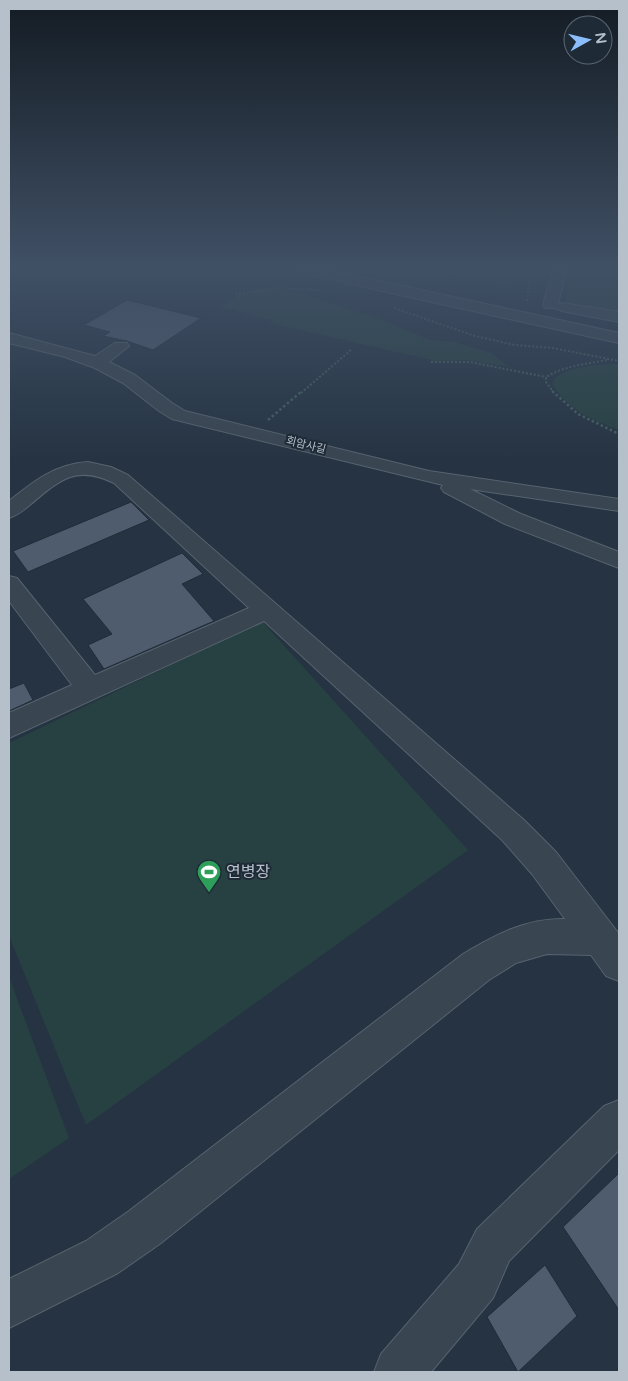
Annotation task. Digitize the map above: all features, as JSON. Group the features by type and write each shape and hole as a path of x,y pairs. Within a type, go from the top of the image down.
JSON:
{"lane":[{"path":"593,332 619,338"},
{"name":"회암사길","path":"9,338 70,353 96,363 128,378 157,402 173,412 429,477 619,505"},
{"path":"96,363 121,346"},
{"path":"9,511 63,471 89,468 112,473 121,479 513,830 544,864 610,950"},
{"path":"429,477 513,519 619,560"},
{"path":"9,584 90,689"},
{"path":"9,726 268,609"},
{"path":"9,1304 102,1257 145,1227 476,966 508,946 547,936 610,950"},
{"path":"399,1372 476,1280 493,1245 619,1121"}],"path":[{"path":"465,332 515,345 553,348 619,361"},
{"path":"254,432 351,350"},
{"path":"430,362 470,362 546,377 558,371 610,359"},
{"path":"546,377 548,386 569,408 588,420 619,434"}],"green space":[{"path":"311,332 411,332 430,340 454,342 491,353 511,367 465,360 433,362 432,360"},
{"path":"619,364 619,430 600,423 572,407 564,400 552,383 556,377 563,373 582,367"},
{"name":"연병장","path":"262,621 468,850 86,1125 9,936 9,743"},
{"path":"9,977 69,1138 9,1179"}],"building":[{"path":"109,332 179,332 153,350 127,341 103,336"},
{"path":"131,502 149,520 28,572 13,551"},
{"path":"182,553 203,574 182,584 214,621 104,669 88,645 112,634 83,599"},
{"path":"24,683 33,700 9,711 9,689"},
{"path":"619,1173 619,1310 563,1227"},
{"path":"545,1265 577,1316 518,1372 487,1317"}],"place":[{"name":"연병장","path":"209,893"}]}
